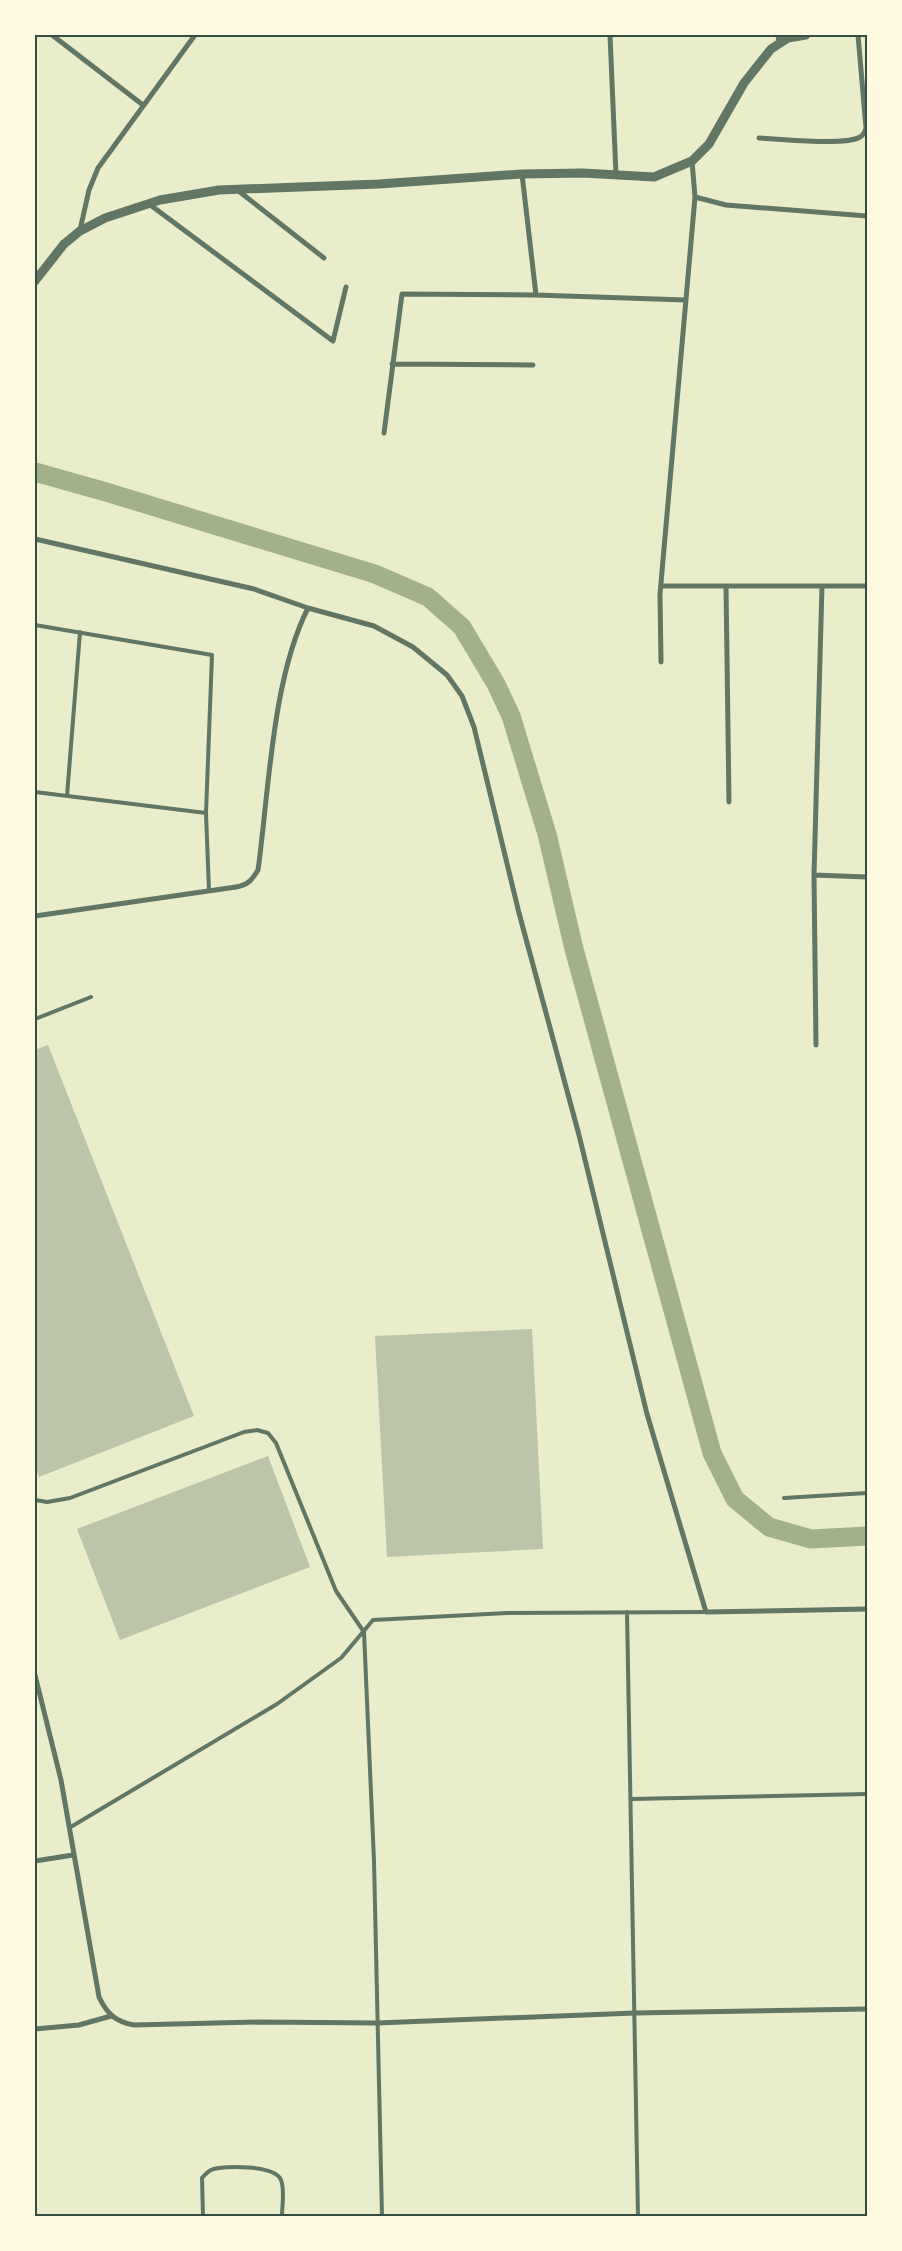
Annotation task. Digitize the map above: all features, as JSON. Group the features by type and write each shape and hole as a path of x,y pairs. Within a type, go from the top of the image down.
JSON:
{"street":[{"path":"52,35 143,105"},
{"path":"80,231 89,190 98,168 195,35"},
{"path":"610,35 616,175"},
{"path":"35,281 64,244 80,231 105,218 149,203 219,190 379,184 522,174 654,177 692,161 709,144 744,83 779,39 806,35"},
{"path":"759,138 810,142 851,140 859,138 864,134 866,128 858,35"},
{"path":"661,662 661,586 695,198 692,161"},
{"path":"522,174 536,295"},
{"path":"235,189 324,258"},
{"path":"695,198 726,205 867,216"},
{"path":"149,203 332,341 346,287"},
{"path":"384,433 402,294 536,295 685,300"},
{"path":"392,364 533,365"},
{"path":"35,539 254,589 308,608 374,626 413,647 447,675 462,696 474,727 519,914 579,1135 647,1414 706,1612 867,1610"},
{"path":"661,586 867,586"},
{"path":"726,586 730,802"},
{"path":"816,1045 814,874 822,586"},
{"path":"35,916 245,886 252,880 258,870 270,767 282,692 300,623 308,608"},
{"path":"814,874 867,877"},
{"path":"35,1676 53,1742 98,1997 111,2016 122,2023 134,2025 260,2022 377,2023 635,2013 867,2009"},
{"path":"35,1861 73,1855"},
{"path":"35,2028 79,2025 111,2016"}],"lane":[{"path":"35,625 212,654 206,813 209,891"},
{"path":"67,796 80,632"},
{"path":"35,792 206,813"},
{"path":"35,1019 91,997"},
{"path":"35,1500 46,1502 70,1498 244,1432 257,1430 268,1433 276,1443 336,1591 364,1632 374,1861 382,2216"},
{"path":"784,1498 867,1493"},
{"path":"68,1828 277,1704 341,1658 373,1620 508,1612 706,1612"},
{"path":"627,1612 638,2216"},
{"path":"631,1799 867,1794"},
{"path":"203,2216 202,2178 208,2171 221,2167 264,2169 275,2172 281,2180 282,2216"}],"building":[{"path":"48,1045 194,1416 39,1477 35,1467 35,1050"},
{"path":"532,1329 543,1549 387,1557 375,1336"},
{"path":"268,1456 310,1567 120,1640 77,1529"}],"waterway":[{"path":"35,472 375,574 428,597 462,627 496,684 511,716 547,834 574,949 712,1453 735,1499 769,1527 811,1539 867,1536"}]}
